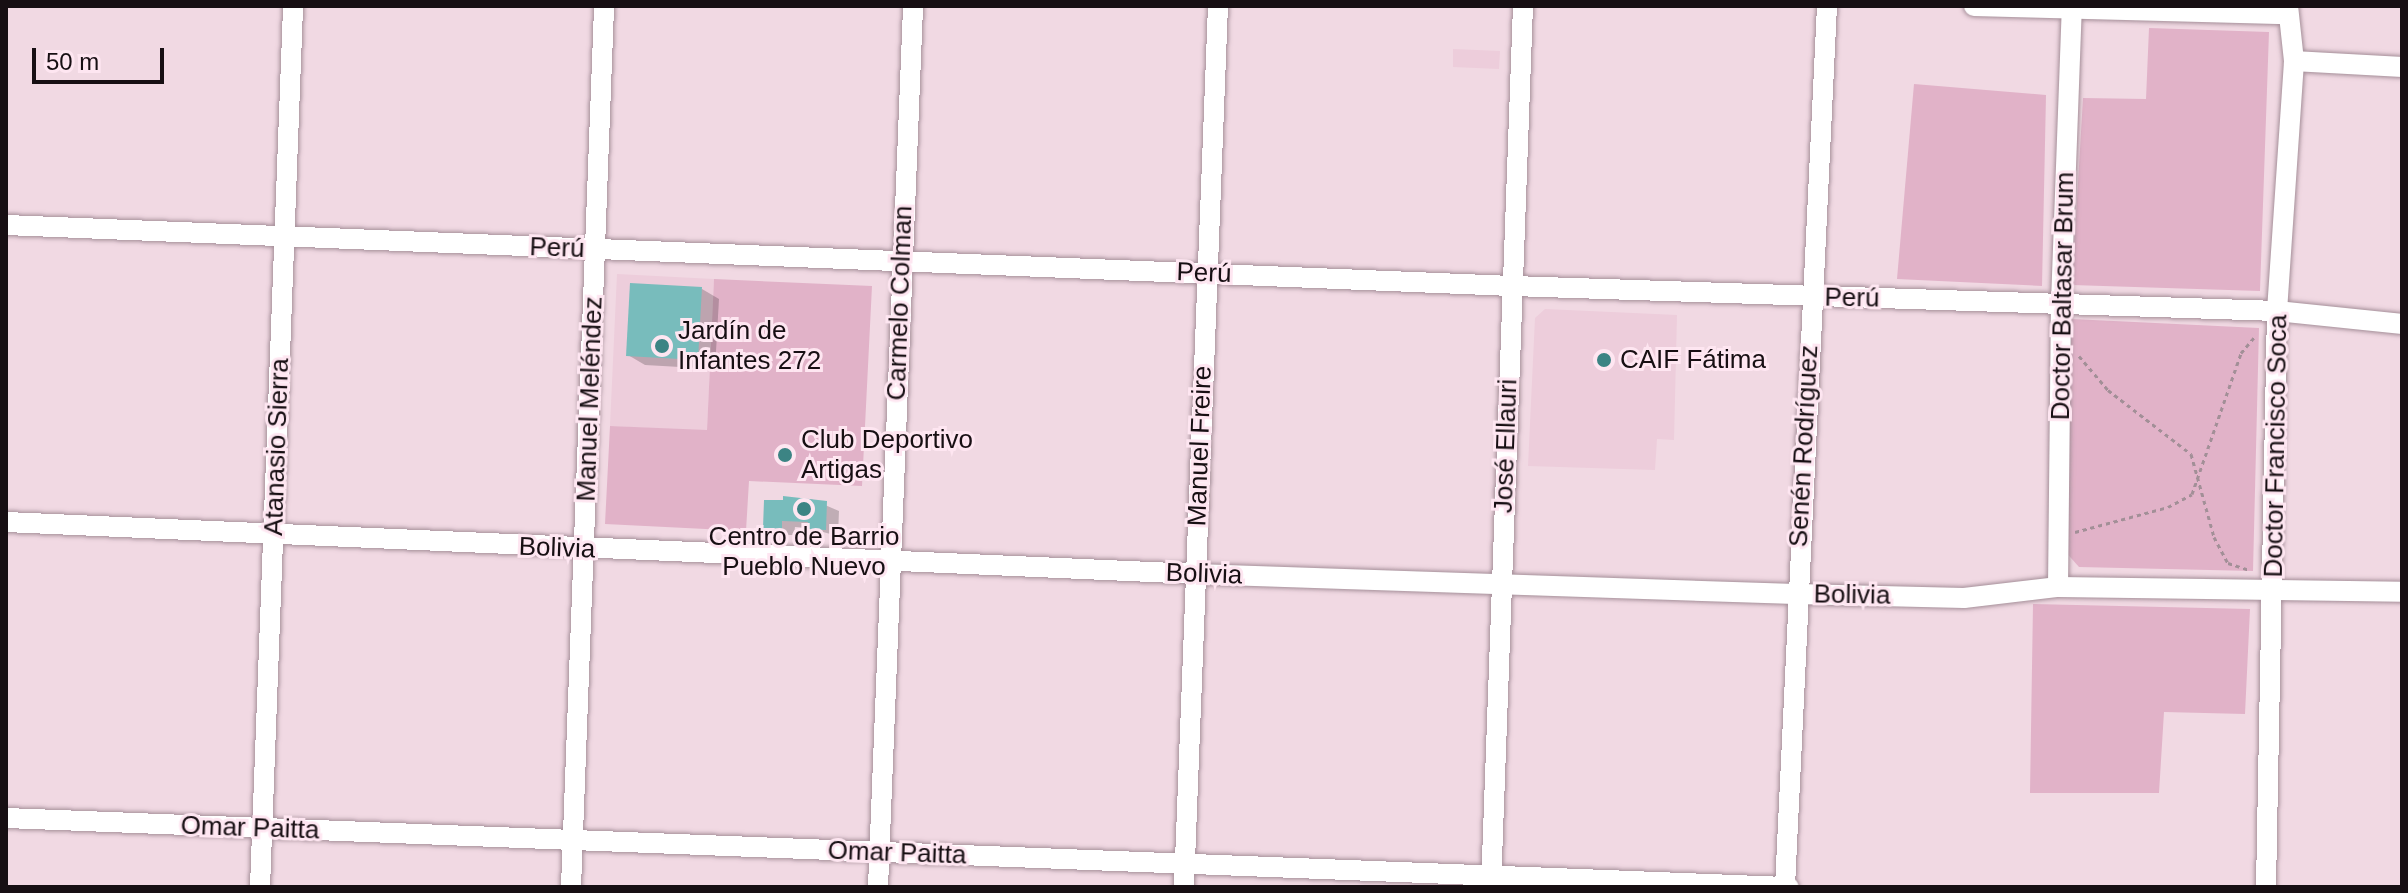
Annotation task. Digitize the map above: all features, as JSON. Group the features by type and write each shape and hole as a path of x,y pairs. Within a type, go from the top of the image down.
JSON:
{"street":[{"name":"Atanasio Sierra","path":"260,887 293,6"},
{"name":"Manuel Meléndez","path":"571,887 604,6"},
{"name":"Carmelo Colman","path":"878,887 913,6"},
{"name":"Manuel Freire","path":"1184,887 1218,6"},
{"name":"José Ellauri","path":"1491,881 1523,6"},
{"name":"Senén Rodríguez","path":"1786,887 1796,594 1827,6"},
{"path":"1974,6 2287,10"},
{"name":"Doctor Baltasar Brum","path":"2058,587 2061,303 2072,8"},
{"name":"Doctor Francisco Soca","path":"2266,887 2275,589 2277,311 2294,61 2287,10"},
{"path":"2294,61 2402,67"},
{"name":"Perú","path":"6,225 1512,286 2277,311 2402,324"},
{"name":"Bolivia","path":"6,522 1195,574 1796,594 1964,598 2058,587 2402,592"},
{"name":"Omar Paitta","path":"6,818 879,852 1491,881 1786,887"}],"path":[{"path":"2068,540 2073,532 2168,507 2192,494 2241,353 2277,311"},
{"path":"2074,349 2108,390 2191,454 2200,475 2214,537 2228,563 2253,571 2275,589"}],"shaded area":[{"path":"2149,28 2269,32 2260,291 2072,285 2083,98 2146,99"},
{"path":"1453,49 1500,51 1499,69 1453,67"},
{"path":"1914,84 2046,95 2042,286 1897,279"},
{"name":"Jardín de Infantes 272","path":"617,274 714,279 707,431 610,426"},
{"path":"714,279 872,286 862,486 749,481 746,531 605,524 610,426 707,430"},
{"name":"CAIF Fátima","path":"1545,309 1677,315 1674,440 1657,439 1655,470 1528,466 1535,318"},
{"path":"2072,319 2259,328 2253,571 2079,567 2063,549"},
{"path":"2033,604 2250,609 2245,714 2164,712 2159,793 2030,793"}],"building":[{"path":"630,283 702,287 698,360 626,356"},
{"path":"783,496 827,501 826,530 807,529 808,522 782,521 782,529 763,528 764,500 783,500"}],"place":[{"name":"Jardín de Infantes 272","path":"662,346"},
{"name":"CAIF Fátima","path":"1604,360"},
{"name":"Club Deportivo Artigas","path":"785,455"},
{"name":"Centro de Barrio Pueblo Nuevo","path":"804,509"}]}
